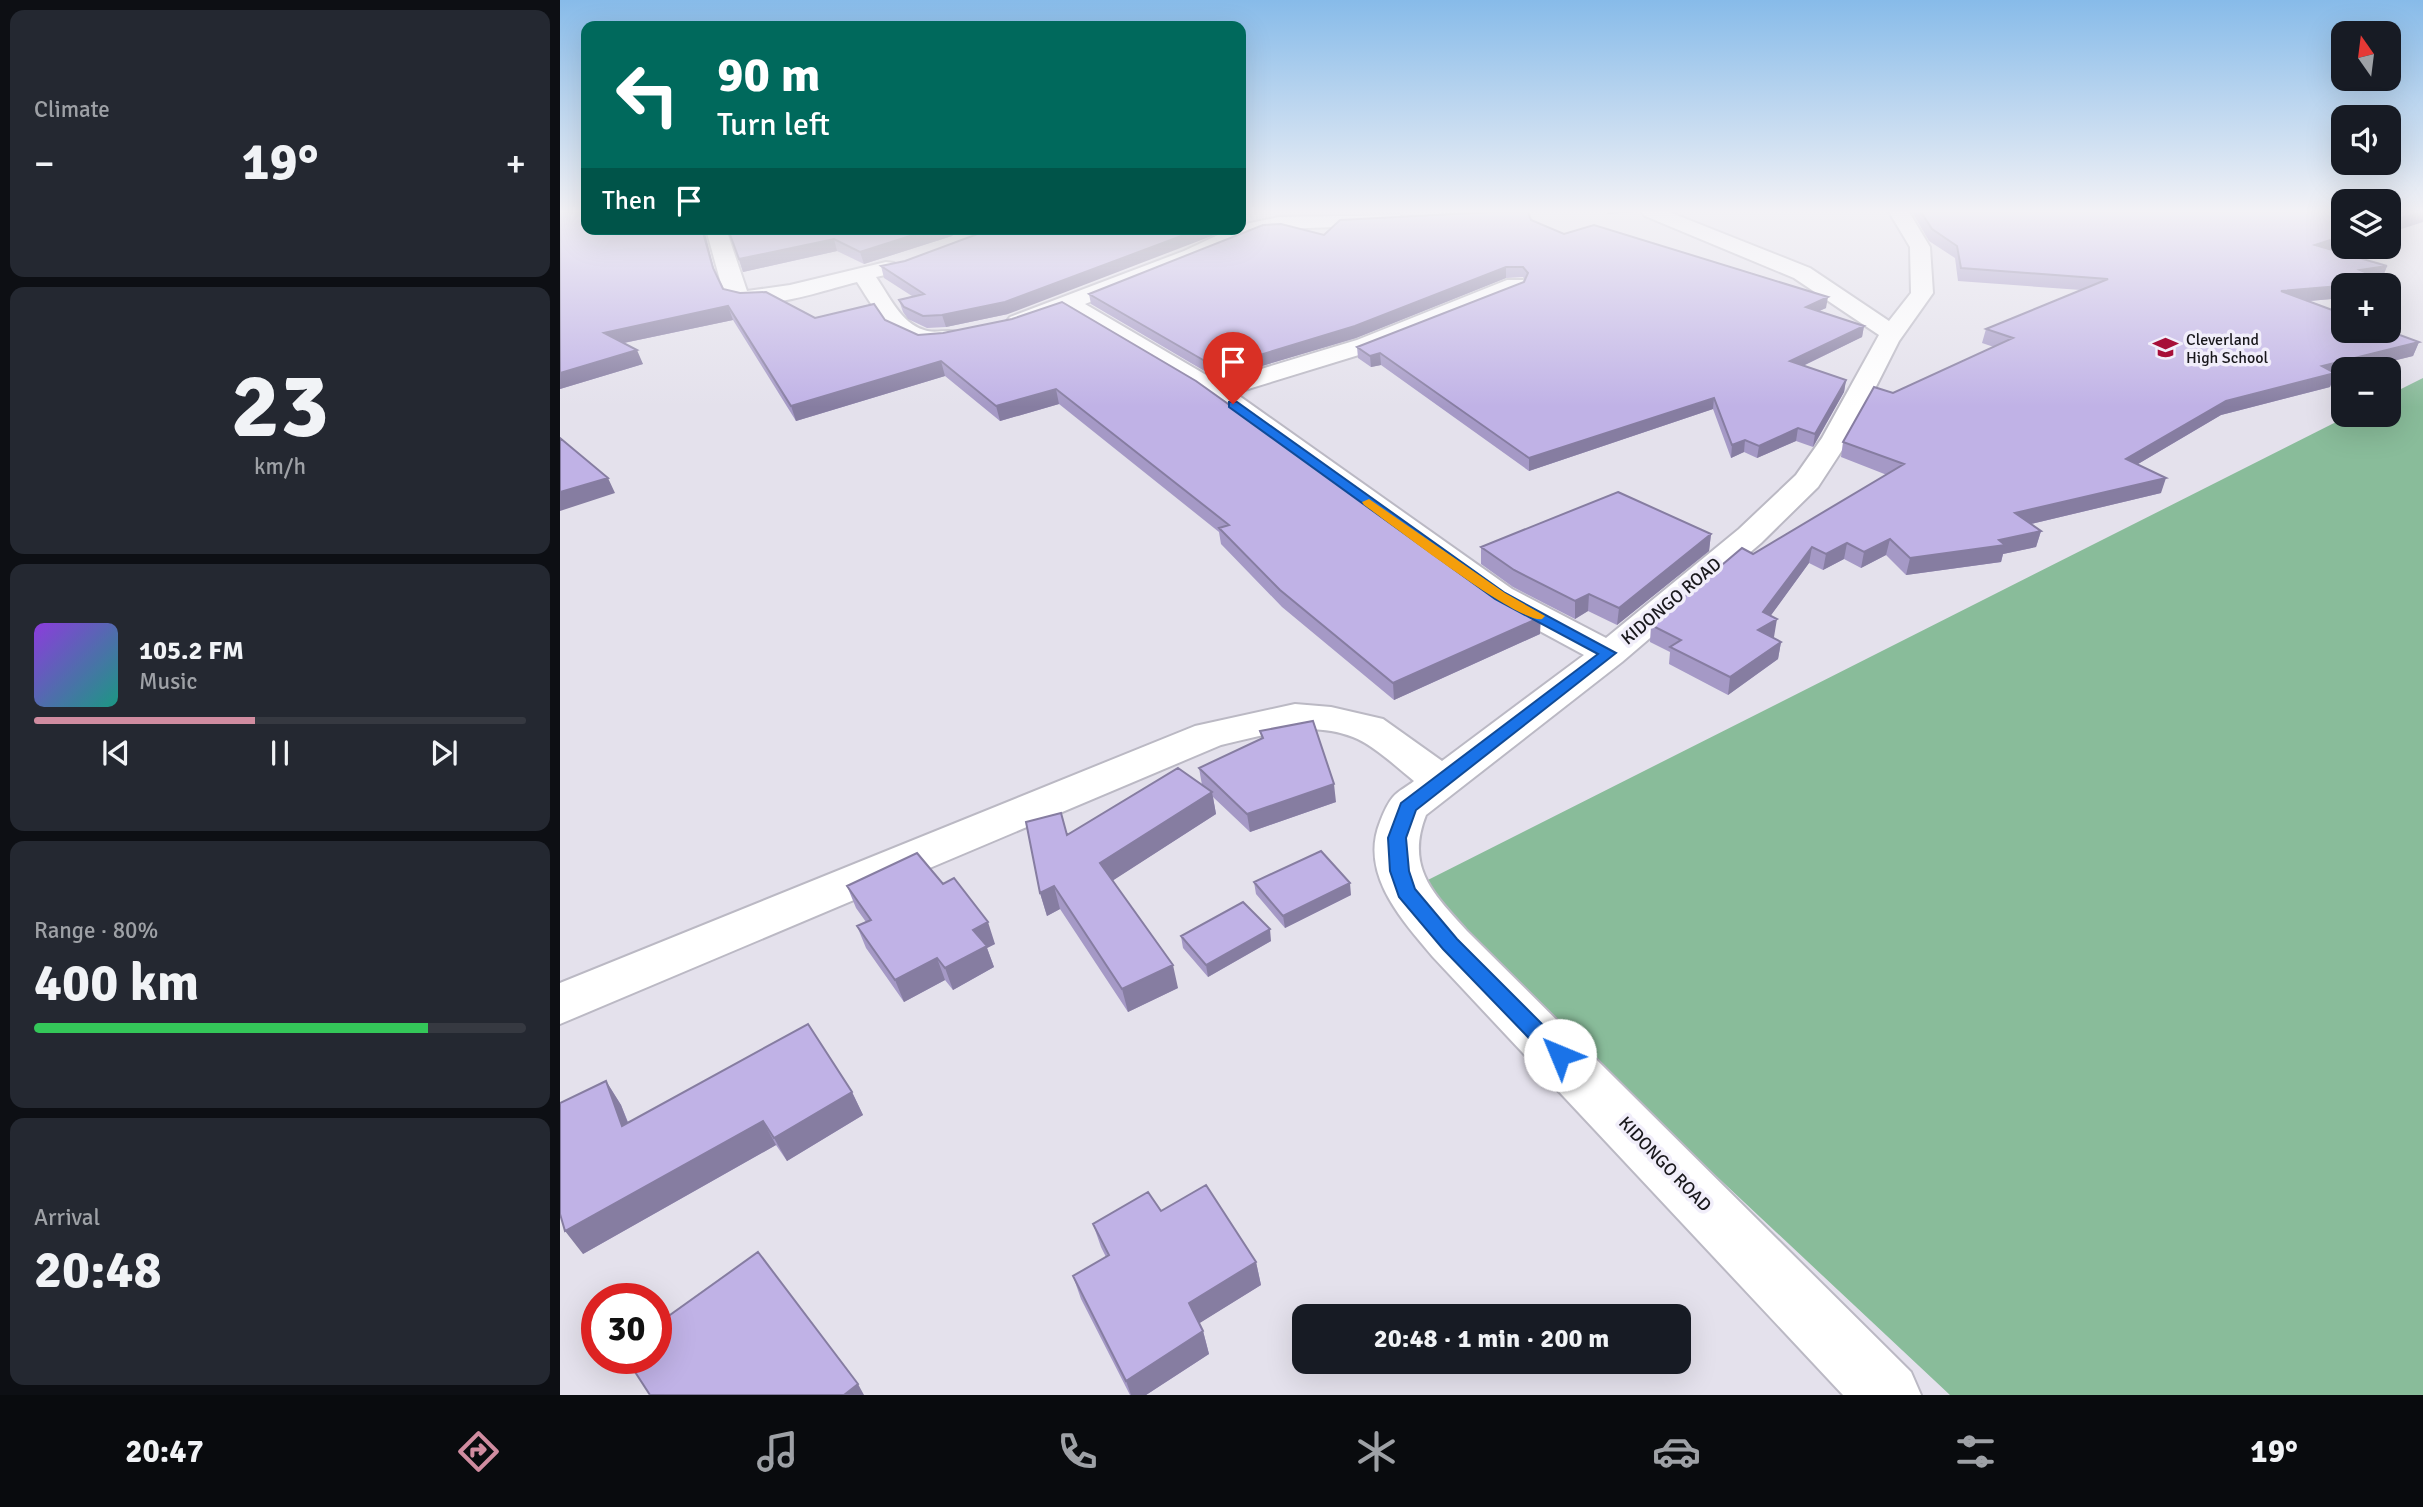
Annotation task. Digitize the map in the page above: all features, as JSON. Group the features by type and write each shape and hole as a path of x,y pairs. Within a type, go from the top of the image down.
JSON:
{"street":[{"path":"731,277 738,296 745,298 790,292 850,277"},
{"path":"865,277 898,326 911,334 922,339 970,334"},
{"path":"992,329 1131,277"},
{"path":"1809,277 1893,334"},
{"name":"KIDONGO ROAD","path":"1888,1395 1450,944 1406,892 1399,871 1397,838 1408,807 1563,691 1750,536 1807,481 1836,438 1893,334 1922,293 1921,277"},
{"path":"1215,391 1366,345 1515,285"},
{"path":"1066,303 1215,391 1500,596 1609,653"},
{"path":"560,1004 1209,735 1260,722 1295,716 1331,719 1369,728 1441,780"}],"green space":[{"path":"2423,378 2423,1395 1950,1395 1410,889 2331,425 2331,427 2401,427 2401,389"}],"building":[{"path":"560,277 717,277 723,289 740,293 766,292 815,318 874,304 885,320 918,335 943,333 1012,319 1062,302 1196,381 1486,588 1541,617 1393,683 1280,590 1219,528 1229,525 1056,389 996,406 941,361 791,406 728,306 604,333 637,350 560,373"},
{"path":"898,277 1072,277 1005,302 942,315 923,316 904,307 899,300 924,294"},
{"path":"1132,277 1480,277 1355,326 1217,368 1089,294"},
{"path":"1526,277 1763,277 1828,297 1806,307 1864,326 1790,361 1846,380 1815,434 1798,428 1759,446 1745,440 1732,445 1714,398 1529,458 1380,353 1370,356 1357,347 1524,282"},
{"path":"2083,277 2331,277 2331,287 2281,291 2331,310 2331,343 2401,343 2401,335 2419,342 2358,357 2331,357 2331,364 2322,366 2331,371 2331,374 2226,401 2126,459 2166,478 2015,513 2041,531 1999,540 2005,545 1910,558 1890,539 1864,552 1847,543 1826,554 1812,547 1763,612 1777,619 1758,630 1781,642 1730,677 1670,647 1681,640 1651,625 1742,548 1753,554 1904,464 1843,442 1874,387 1893,393 2013,338 1986,329 2108,279"},
{"path":"560,438 608,478 560,492"},
{"path":"1618,492 1711,534 1619,608 1589,594 1575,601 1514,570 1481,547"},
{"path":"1313,721 1334,784 1247,814 1199,768 1263,738 1260,731"},
{"path":"1178,768 1212,792 1100,863 1173,965 1122,989 1054,886 1040,893 1026,822 1061,813 1067,835"},
{"path":"1321,851 1350,883 1283,916 1254,882"},
{"path":"917,853 943,884 954,878 988,922 973,930 987,946 945,968 937,958 895,980 857,926 871,920 847,886"},
{"path":"1243,902 1270,929 1206,965 1181,936"},
{"path":"808,1024 852,1092 774,1138 763,1121 565,1231 560,1214 560,1103 606,1081 622,1126"},
{"path":"1206,1185 1256,1262 1189,1303 1203,1331 1126,1381 1073,1276 1109,1255 1093,1224 1148,1192 1161,1211"},
{"path":"758,1252 858,1384 844,1395 650,1395 636,1374 672,1374 672,1314"}],"slow traffic":[{"path":"1369,502 1500,596 1537,616"}],"place":[{"name":"Cleverland High School","path":"2166,348"}],"route":[{"path":"1233,404 1500,596 1609,653 1563,691 1408,807 1397,838 1399,871 1406,892 1450,944 1560,1055"}]}
